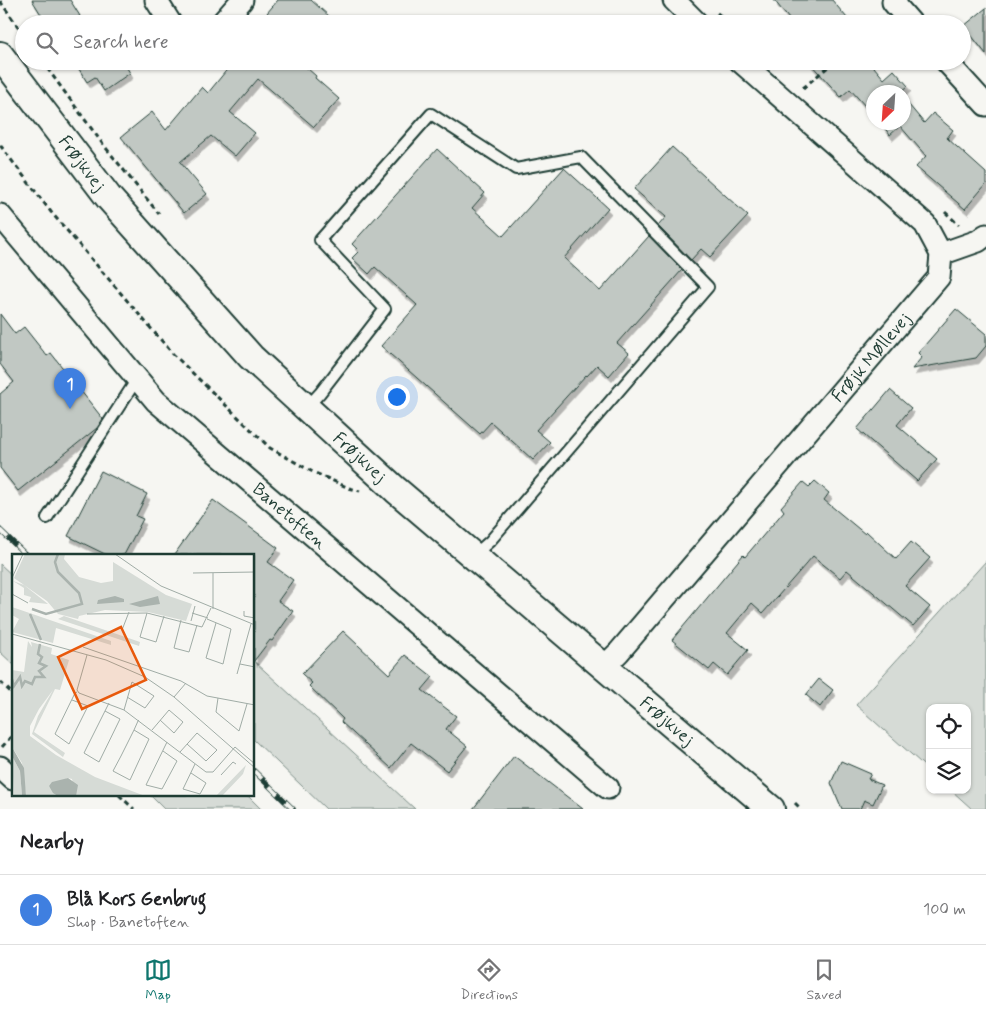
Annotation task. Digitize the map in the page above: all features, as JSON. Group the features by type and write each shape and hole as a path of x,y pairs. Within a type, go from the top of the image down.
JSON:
{"street":[{"path":"156,0 165,15"},
{"path":"229,15 242,0"},
{"path":"674,0 689,15"},
{"path":"896,0 893,2 904,15"},
{"name":"Frøjkvej","path":"0,55 109,198 251,357 396,490 771,809"},
{"path":"750,70 925,224 941,254 978,241 986,235"},
{"path":"954,70 986,105"},
{"name":"Banetoften","path":"0,215 156,401 608,788"},
{"name":"Frøjk Møllevej","path":"604,666 619,652 939,276 941,254"}],"lane":[{"path":"306,408 320,394 385,309 320,240 431,114 516,169 581,157 708,287 490,541 473,556"},
{"path":"48,518 137,379"}],"path":[{"path":"0,1 15,22"},
{"path":"803,88 824,70"},
{"path":"0,145 51,212 173,354 270,448 349,488 376,496 396,490"},
{"path":"0,682 12,693"},
{"path":"0,752 1,747 12,735"},
{"path":"120,796 134,809"}],"shaded area":[{"path":"986,561 986,809 972,809 955,794 971,794 971,704 926,704 926,767 856,705"},
{"path":"0,564 12,575 12,663 0,652"},
{"path":"255,662 415,809 326,809 255,741"},
{"path":"151,796 248,796 261,809 164,809"}],"building":[{"path":"32,0 70,0 79,15 41,15"},
{"path":"278,0 311,0 328,15 269,15 267,13"},
{"path":"774,0 832,0 844,15 786,15"},
{"path":"986,8 986,54 971,35 971,20"},
{"path":"80,70 128,70 130,73 104,91 95,77 87,82"},
{"path":"227,70 309,70 316,76 315,78 339,99 314,127 258,79 230,112 255,133 235,156 211,136 180,162 207,194 184,213 121,137 152,112 166,130 202,87 208,93"},
{"path":"816,70 876,70 884,79 894,70 907,85 866,85 866,107 850,89 841,97"},
{"path":"911,107 924,123 933,113 953,130 947,138 986,173 986,184 965,209 916,167 926,156 903,130 911,130"},
{"path":"886,130 896,130 890,135"},
{"path":"672,147 748,216 710,257 701,249 691,260 658,226 666,217 634,189"},
{"path":"437,149 485,193 472,208 503,236 564,168 608,208 564,258 600,291 649,236 682,270 617,343 629,353 609,376 597,365 536,430 550,442 533,460 491,422 480,434 381,346 417,305 375,267 369,274 352,258 359,251 352,244"},
{"path":"956,309 986,334 986,346 976,358 912,369 922,357 918,353"},
{"path":"0,314 15,334 24,327 47,356 51,353 103,419 97,428 18,491 0,468 0,394 14,382 0,364"},
{"path":"890,390 911,408 897,425 937,459 917,481 857,429"},
{"path":"101,471 147,494 136,516 143,519 125,554 105,554 68,536"},
{"path":"815,481 829,493 824,500 865,534 867,532 896,559 911,542 930,558 905,586 930,607 913,626 847,570 840,578 813,556 763,613 752,603 727,633 748,650 727,675 714,664 709,670 672,640 743,555 745,557 784,511 781,507 803,482 809,487"},
{"path":"213,500 278,548 268,562 293,580 278,601 293,611 272,641 270,640 255,660 255,554 175,554"},
{"path":"343,631 389,674 405,655 433,677 422,690 456,716 446,729 467,746 447,771 411,743 391,768 341,722 343,719 309,686 312,683 302,674"},
{"path":"819,679 833,690 820,707 806,695"},
{"path":"514,756 583,809 473,809"},
{"path":"841,761 871,774 868,779 882,785 873,804 864,800 860,809 842,809 831,783"}],"railway":[{"path":"0,530 25,554"},
{"path":"255,772 293,809"}],"place":[{"name":"Blå Kors Genbrug","path":"70,409"}]}
